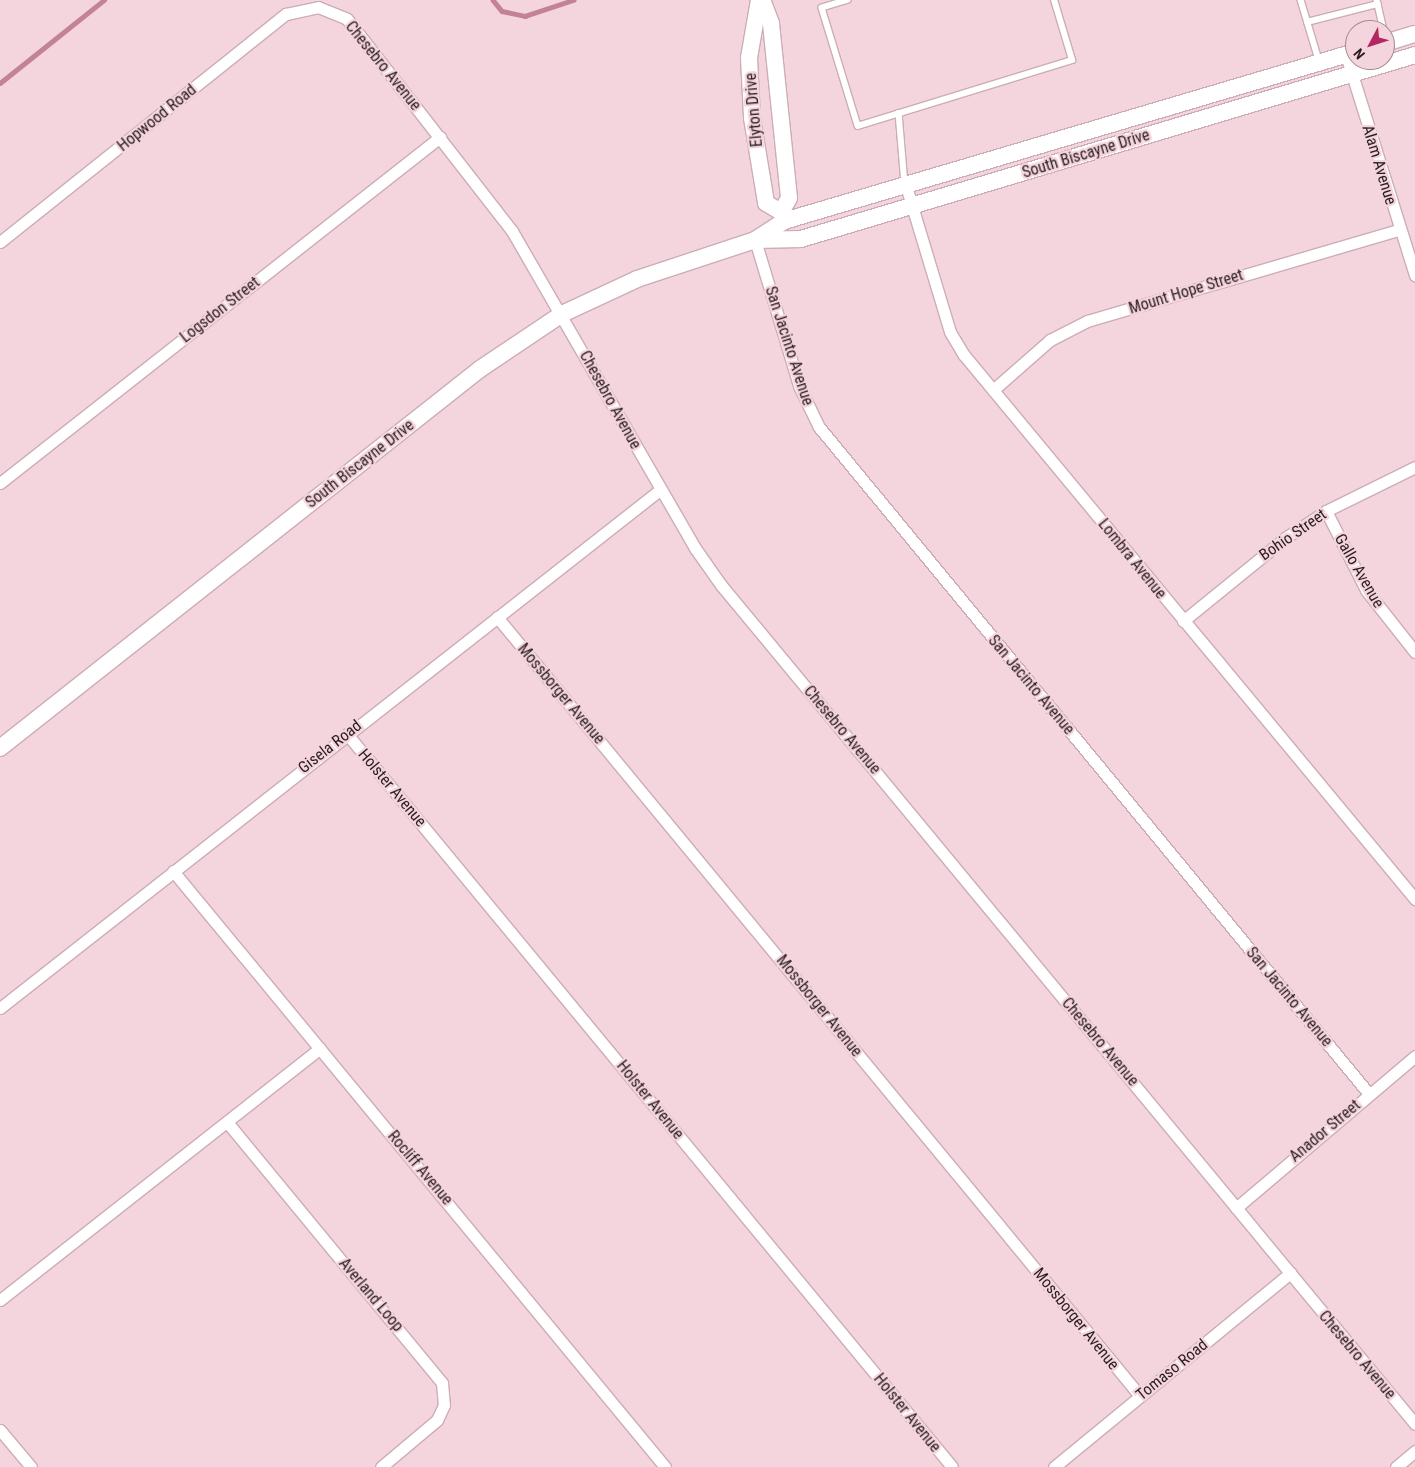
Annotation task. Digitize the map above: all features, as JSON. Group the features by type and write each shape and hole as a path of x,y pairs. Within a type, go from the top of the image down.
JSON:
{"street":[{"name":"Elyton Drive","path":"760,0 749,58 752,118 766,203 783,216"},
{"name":"Elyton Drive","path":"760,0 771,23 789,198 783,216 789,239"},
{"name":"Chesebro Avenue","path":"318,7 351,24 512,231 562,314 661,489 721,585 1415,1424"},
{"name":"Hopwood Road","path":"0,242 286,14 318,7"},
{"path":"1395,36 1415,34"},
{"name":"South Biscayne Drive","path":"756,240 783,216 906,186 1345,54"},
{"name":"South Biscayne Drive","path":"0,748 480,369 562,314 650,274 756,240 789,239 911,205 1415,55"},
{"name":"Alam Avenue","path":"1352,70 1399,230 1415,275"},
{"name":"Logsdon Street","path":"0,482 440,137"},
{"name":"Lombra Avenue","path":"906,186 950,332 993,390 1415,900"},
{"name":"Mount Hope Street","path":"993,390 1050,340 1087,322 1399,230"},
{"name":"San Jacinto Avenue","path":"756,240 799,386 818,427 1369,1094"},
{"name":"Bohio Street","path":"1183,621 1285,538 1326,511 1415,467"},
{"name":"Gisela Road","path":"0,1008 661,489"},
{"name":"Gallo Avenue","path":"1326,511 1366,590 1415,652"},
{"name":"Mossborger Avenue","path":"497,617 1140,1396"},
{"name":"Holster Avenue","path":"347,734 952,1467"},
{"name":"Rocliff Avenue","path":"174,871 665,1467"},
{"path":"0,1300 320,1048"},
{"name":"Anador Street","path":"1236,1208 1415,1056"},
{"name":"Averland Loop","path":"227,1122 442,1383 444,1405 437,1420 381,1467"},
{"name":"Tomaso Road","path":"1054,1467 1290,1273"},
{"path":"0,1430 31,1467"},
{"path":"1396,1467 1415,1451"}],"lane":[{"path":"848,0 822,8 858,126 1072,60 1054,0"},
{"path":"1301,0 1320,62"},
{"path":"1308,22 1377,2 1381,20"},
{"path":"899,113 906,186"}],"waterway":[{"path":"0,83 104,0"},
{"path":"493,0 502,11 525,16 573,0"}]}
